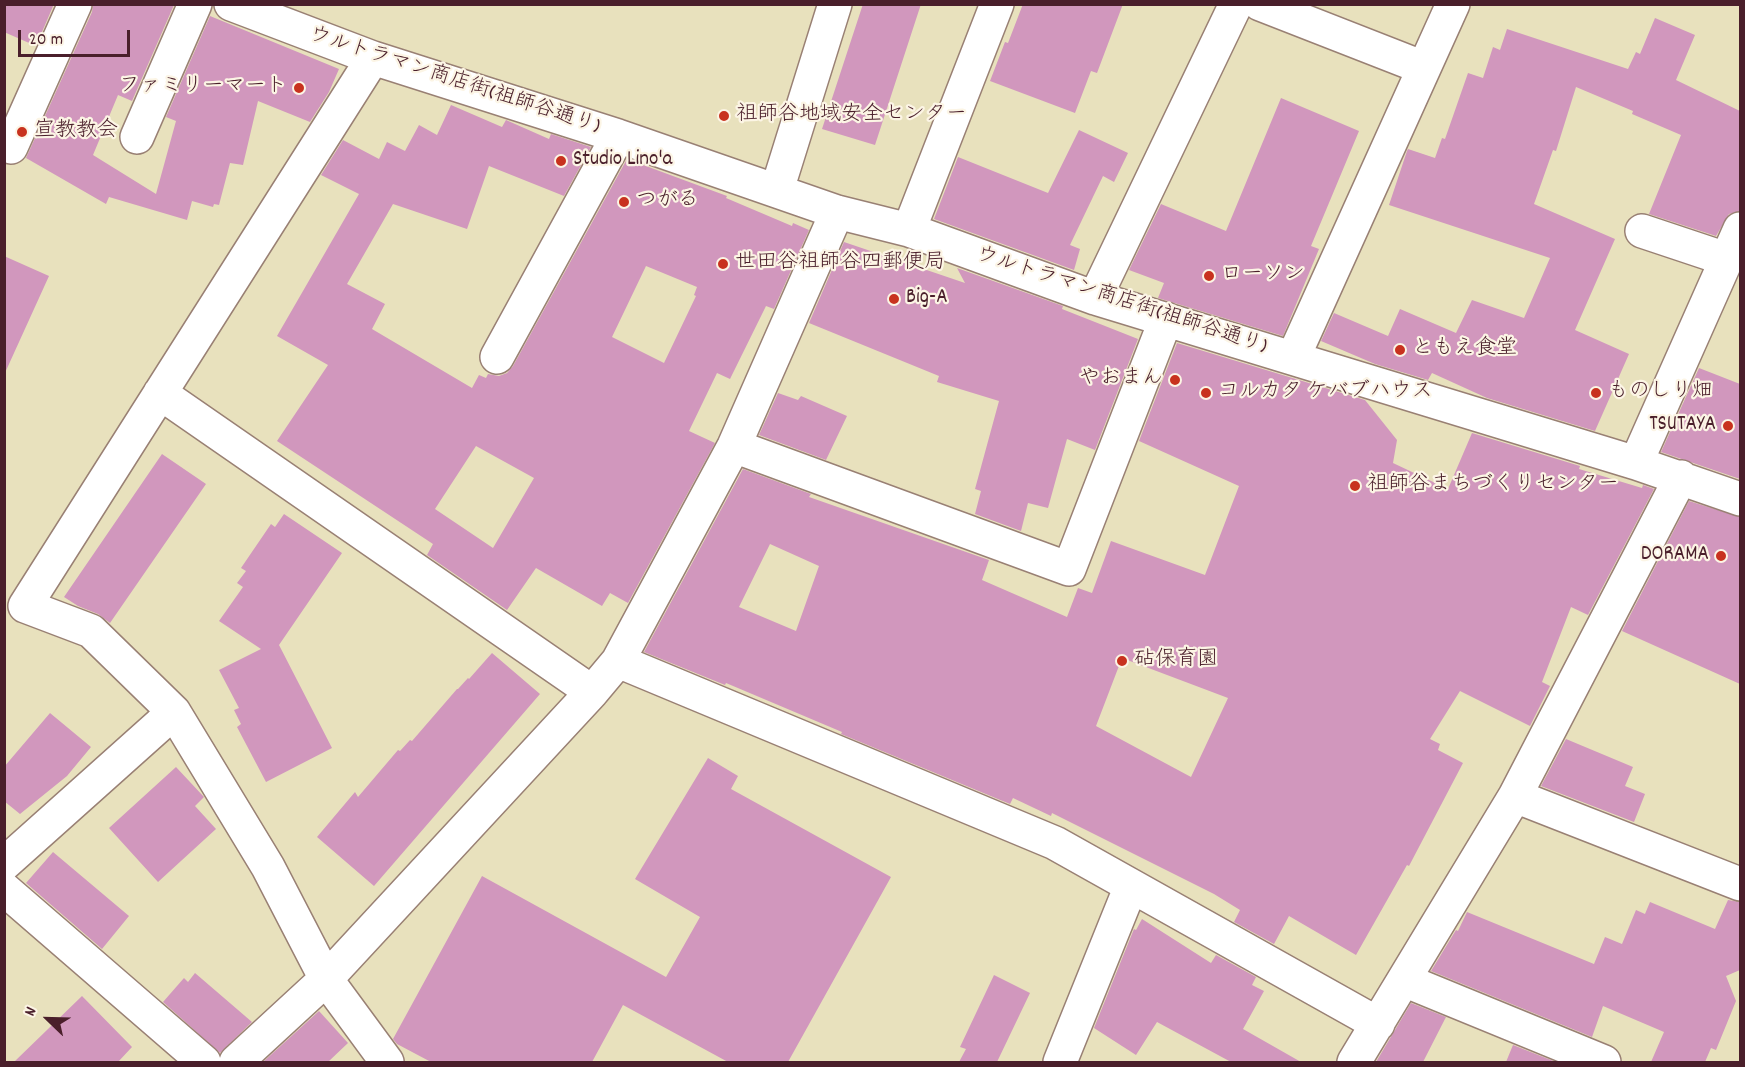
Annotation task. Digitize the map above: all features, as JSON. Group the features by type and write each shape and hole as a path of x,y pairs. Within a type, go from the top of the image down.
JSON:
{"street":[{"path":"11,147 75,4"},
{"path":"137,137 195,4"},
{"name":"ウルトラマン商店街(祖師谷通り)","path":"231,4 373,58 618,136 837,212 909,230 1095,298 1681,477 1740,499"},
{"path":"777,190 835,4"},
{"path":"909,230 997,4"},
{"path":"1095,298 1236,4"},
{"path":"1260,4 1424,68"},
{"path":"1293,358 1453,4"},
{"path":"373,58 160,393 19,605 91,631 174,712 267,867 326,979 387,1062"},
{"path":"497,357 618,136"},
{"path":"236,1062 326,979 592,692 618,661 734,446 837,212"},
{"path":"1636,463 1740,229"},
{"path":"1642,231 1726,259"},
{"path":"734,446 1069,569 1166,320"},
{"path":"160,393 592,692"},
{"path":"1354,1062 1515,796 1681,477"},
{"path":"618,661 1055,843 1378,1024"},
{"path":"4,864 174,712"},
{"path":"1515,796 1740,884"},
{"path":"1060,1062 1131,886"},
{"path":"4,890 204,1062"},
{"path":"1404,980 1604,1062"}],"building":[{"path":"4,4 54,4 36,46 4,32"},
{"path":"93,4 174,5 132,101 118,95 93,155 156,194 176,121 166,117 210,16 339,69 329,92 310,122 258,101 243,165 230,163 219,205 214,204 213,207 192,201 187,220 109,197 106,204 26,158 92,12"},
{"path":"863,4 921,4 875,145 822,129"},
{"path":"1023,4 1123,4 1097,73 1091,71 1075,113 990,81"},
{"path":"1655,18 1695,35 1676,80 1740,111 1740,211 1729,214 1716,236 1649,214 1681,135 1632,114 1633,111 1576,87 1556,151 1553,150 1534,204 1615,239 1575,330 1629,354 1595,431 1487,398 1432,373 1428,380 1375,364 1321,341 1334,313 1388,336 1400,309 1456,333 1472,300 1524,318 1550,258 1389,205 1407,151 1408,149 1435,158 1442,138 1445,139 1468,73 1483,78 1493,47 1500,50 1507,29 1628,69 1636,52 1640,54"},
{"path":"1281,98 1359,131 1311,246 1319,249 1283,336 1158,298 1164,283 1129,270 1161,204 1226,231"},
{"path":"451,105 502,127 506,120 549,139 551,134 591,147 564,196 489,166 467,229 393,204 347,284 385,304 372,329 472,388 479,375 486,378 488,374 499,376 507,373 513,366 627,159 727,196 726,198 792,226 793,223 809,230 774,309 766,306 730,379 717,373 689,431 715,443 628,603 610,593 602,606 536,568 507,610 427,555 433,544 277,441 328,365 277,336 359,194 321,175 343,140 379,159 387,142 405,151 419,125 437,135","holes":["646,266 697,287 694,295 696,296 664,363 612,337","476,446 534,478 493,548 435,509"]},
{"path":"1079,130 1128,153 1114,182 1103,176 1070,245 1080,249 1074,270 934,219 958,157 1048,193"},
{"path":"844,242 965,283 957,268 1063,306 1062,309 1138,339 1095,450 1067,439 1048,508 1028,503 1021,531 975,514 981,491 975,489 999,401 937,382 939,376 809,323"},
{"path":"4,256 49,276 4,375"},
{"path":"1177,343 1365,400 1397,440 1393,463 1448,489 1472,433 1580,466 1579,469 1642,488 1643,485 1654,489 1588,615 1571,607 1542,682 1550,686 1530,726 1460,691 1430,739 1440,744 1438,750 1463,763 1409,866 1407,865 1356,955 1289,916 1274,944 1234,922 1240,910 1214,894 1052,813 1051,816 1013,798 1010,804 841,734 842,732 726,683 725,685 644,652 743,469 811,494 809,497 989,560 982,580 1067,617 1078,588 1092,593 1111,541 1205,575 1239,486 1139,441","holes":["770,544 819,566 796,631 739,607","1122,658 1228,698 1191,777 1096,726"]},
{"path":"1699,368 1740,384 1740,479 1661,452"},
{"path":"778,393 798,400 801,396 847,416 826,460 759,435"},
{"path":"162,454 206,484 110,623 98,614 64,597"},
{"path":"1689,501 1740,517 1740,684 1622,631"},
{"path":"284,514 342,553 279,645 332,748 266,782 237,727 241,724 234,710 239,708 219,670 261,649 219,621 243,587 237,583 246,571 241,568 271,524 275,527"},
{"path":"492,653 540,694 374,886 317,837 355,792 358,797 398,750 400,751 410,740 412,741"},
{"path":"50,713 91,747 67,776 20,814 4,801 4,767"},
{"path":"1566,739 1633,767 1625,786 1645,794 1634,822 1541,786"},
{"path":"708,758 738,776 731,789 891,877 788,1062 728,1062 623,1005 592,1062 431,1062 397,1044 393,1039 482,876 666,977 700,917 635,879"},
{"path":"176,767 204,797 195,806 216,829 158,882 109,828"},
{"path":"53,852 129,916 102,949 26,883"},
{"path":"1728,900 1740,902 1740,970 1726,976 1736,1001 1716,1050 1711,1048 1705,1062 1651,1062 1664,1032 1603,1006 1592,1037 1431,971 1456,930 1458,931 1467,912 1594,964 1605,937 1622,944 1636,910 1645,914 1650,902 1715,929"},
{"path":"1142,919 1211,963 1216,955 1256,977 1252,985 1264,991 1243,1029 1301,1062 1231,1062 1157,1022 1136,1055 1094,1028 1134,929 1136,930"},
{"path":"195,973 252,1022 220,1053 163,1002 184,978 188,982"},
{"path":"994,975 1030,993 997,1062 959,1062 966,1049 960,1047"},
{"path":"82,996 132,1047 118,1062 14,1062"},
{"path":"1411,1003 1446,1017 1423,1062 1376,1062"},
{"path":"319,1011 348,1043 328,1062 263,1062"},
{"path":"1513,1045 1556,1062 1506,1062"}],"place":[{"name":"ファミリーマート","path":"299,88"},
{"name":"祖師谷地域安全センター","path":"724,116"},
{"name":"宣教教会","path":"22,132"},
{"name":"Studio Lino'a","path":"561,161"},
{"name":"つがる","path":"624,202"},
{"name":"世田谷祖師谷四郵便局","path":"723,264"},
{"name":"ローソン","path":"1209,276"},
{"name":"Big-A","path":"894,299"},
{"name":"ともえ食堂","path":"1400,350"},
{"name":"やおまん","path":"1175,380"},
{"name":"コルカタ ケバブハウス","path":"1206,393"},
{"name":"ものしり畑","path":"1596,393"},
{"name":"TSUTAYA","path":"1728,426"},
{"name":"祖師谷まちづくりセンター","path":"1355,486"},
{"name":"DORAMA","path":"1721,556"},
{"name":"砧保育園","path":"1122,661"}]}
